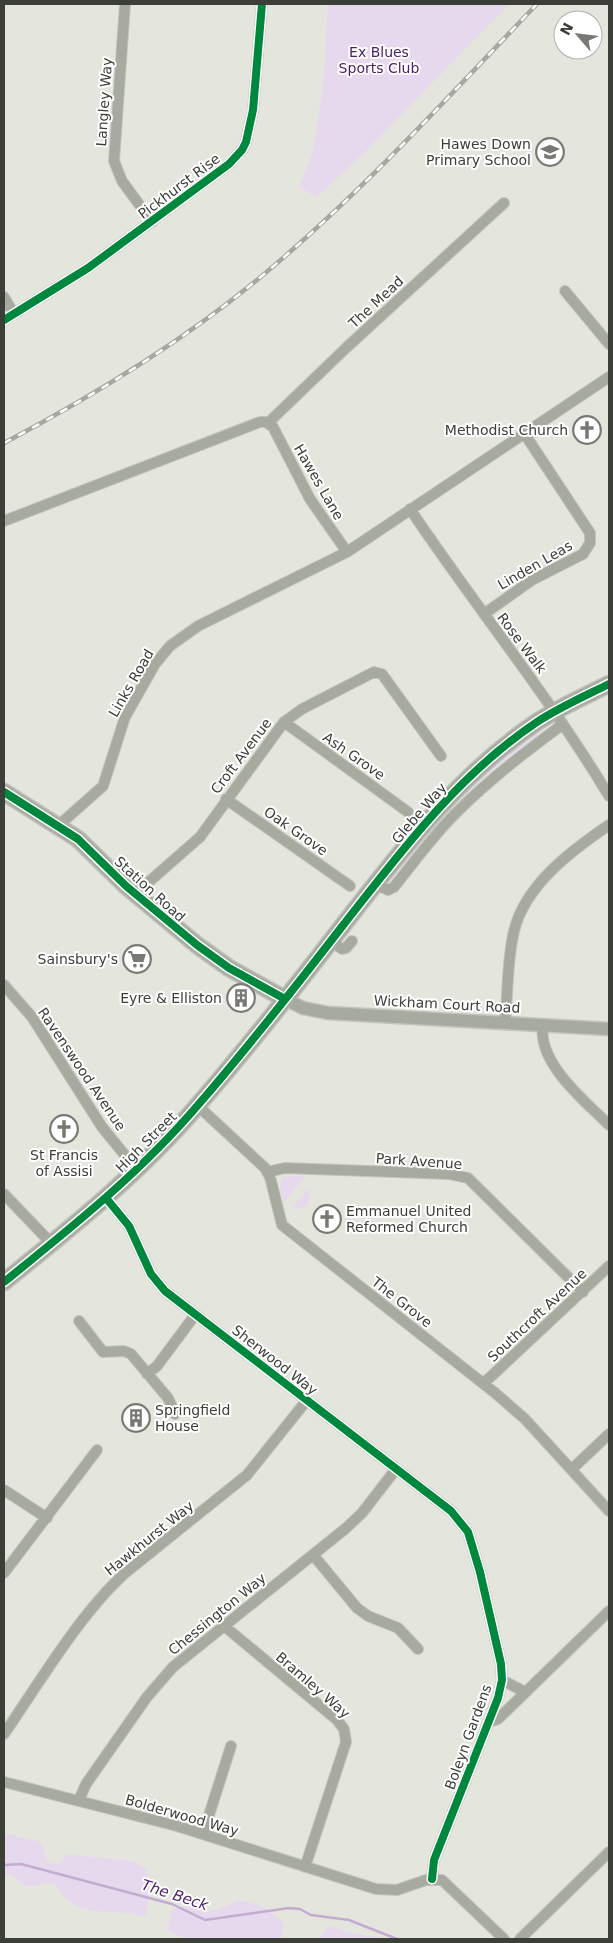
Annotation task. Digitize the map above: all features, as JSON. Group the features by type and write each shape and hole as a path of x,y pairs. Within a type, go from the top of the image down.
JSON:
{"highway":[{"name":"Glebe Way","path":"285,999 376,884 442,815 489,760 531,727 559,718 609,684"},
{"name":"High Street","path":"4,1282 137,1170 198,1106 285,999"}],"main road":[{"name":"Station Road","path":"4,792 78,838 136,894 209,954 285,999"}],"street":[{"name":"Langley Way","path":"125,4 114,160 122,181 152,222"},
{"name":"Pickhurst Rise","path":"4,320 88,268 229,164 242,150 246,142 253,110 262,4"},
{"name":"The Mead","path":"268,423 346,348 504,203"},
{"path":"565,292 578,304 595,329 609,344"},
{"path":"4,297 14,314"},
{"path":"347,552 609,378"},
{"path":"4,521 260,422 268,423"},
{"name":"Hawes Lane","path":"268,423 276,432 315,507 347,552"},
{"name":"Linden Leas","path":"484,614 532,580 583,554 590,543 591,537 587,528 524,433"},
{"name":"Rose Walk","path":"410,509 559,718 609,796"},
{"name":"Links Road","path":"59,825 102,786 125,717 155,664 170,646 198,626 347,552"},
{"name":"Croft Avenue","path":"136,894 196,841 284,722 302,709 374,672 380,672 441,756"},
{"name":"Ash Grove","path":"284,722 408,812"},
{"name":"Oak Grove","path":"226,799 350,886"},
{"path":"506,1022 513,937 523,909 548,876 609,825"},
{"path":"331,941 342,949 346,948 352,941"},
{"name":"Ravenswood Avenue","path":"4,985 32,1017 94,1115 137,1170"},
{"name":"Wickham Court Road","path":"285,999 303,1008 328,1013 506,1022 609,1030"},
{"path":"543,1025 544,1044 560,1073 609,1124"},
{"name":"The Grove","path":"198,1106 254,1156 267,1172 282,1225 484,1383 524,1419 609,1511"},
{"name":"Park Avenue","path":"267,1172 286,1168 459,1175 468,1178 583,1292"},
{"path":"4,1194 51,1243"},
{"name":"Sherwood Way","path":"106,1198 130,1226 155,1280 165,1291 457,1516"},
{"name":"Southcroft Avenue","path":"484,1383 609,1266"},
{"path":"147,1374 157,1366 195,1314"},
{"path":"79,1321 103,1352 127,1352 168,1398 175,1414"},
{"name":"Hawkhurst Way","path":"4,1734 89,1613 109,1589 125,1573 247,1476 307,1400"},
{"path":"572,1469 609,1434"},
{"path":"4,1573 97,1450"},
{"name":"Chessington Way","path":"79,1800 87,1782 157,1685 188,1654 314,1556 356,1519 396,1469"},
{"path":"4,1490 47,1518"},
{"name":"Boleyn Gardens","path":"432,1879 432,1866 499,1694 502,1680 500,1655 470,1538 457,1516"},
{"path":"314,1556 356,1608 368,1616 398,1628 418,1649"},
{"path":"488,1722 496,1721 609,1611"},
{"name":"Bramley Way","path":"223,1625 336,1720 344,1729 346,1742 305,1867"},
{"path":"502,1680 525,1692"},
{"path":"203,1834 231,1746"},
{"name":"Bolderwood Way","path":"4,1782 79,1800 203,1834 350,1882 384,1890 396,1890 432,1879"},
{"path":"520,1939 609,1852"},
{"path":"432,1879 439,1879 448,1883 504,1939"}],"green space":[{"name":"Ex Blues Sports Club","path":"328,4 509,4 362,155 317,197 299,187 313,152 323,85"},
{"path":"538,732 540,734 493,770 463,797 461,794 507,754"},
{"path":"434,824 437,826 392,880 390,878"},
{"path":"289,1176 305,1176 283,1204 280,1186 282,1179"},
{"path":"307,1189 311,1197 305,1207 301,1209 293,1207"},
{"path":"4,1833 41,1842 48,1863 59,1864 67,1854 132,1861 146,1869 148,1899 145,1917 120,1912 85,1909 74,1905 64,1897 56,1885 24,1885 12,1875 4,1875"},
{"path":"240,1900 265,1908 274,1914 284,1924 281,1939 186,1939 167,1930 172,1910 188,1904 202,1911 214,1911"},
{"path":"329,1926 360,1935 398,1939 318,1939"}],"waterway":[{"name":"The Beck","path":"4,1865 21,1864 172,1904 205,1920 289,1908 300,1909 311,1915 349,1920 397,1939"}],"railway":[{"path":"4,443 70,407 135,368 197,326 257,280 295,248 367,181 537,4"}],"cycle path":[{"path":"4,320 88,268 229,164 242,150 246,142 253,110 262,4"},
{"path":"4,1282 105,1198 176,1130 291,993 410,842 457,790 508,743 537,722 609,684"},
{"path":"4,792 78,839 126,886 197,945 229,968 285,999"},
{"path":"106,1198 129,1226 151,1274 165,1291 451,1511 468,1532 480,1572 501,1664 502,1680 498,1698 434,1860 432,1879"}],"place":[{"name":"Hawes Down Primary School","path":"550,152"},
{"name":"Methodist Church","path":"587,430"},
{"name":"Sainsbury's","path":"137,959"},
{"name":"Eyre & Elliston","path":"241,998"},
{"name":"St Francis of Assisi","path":"64,1129"},
{"name":"Emmanuel United Reformed Church","path":"327,1219"},
{"name":"Springfield House","path":"136,1418"}]}
